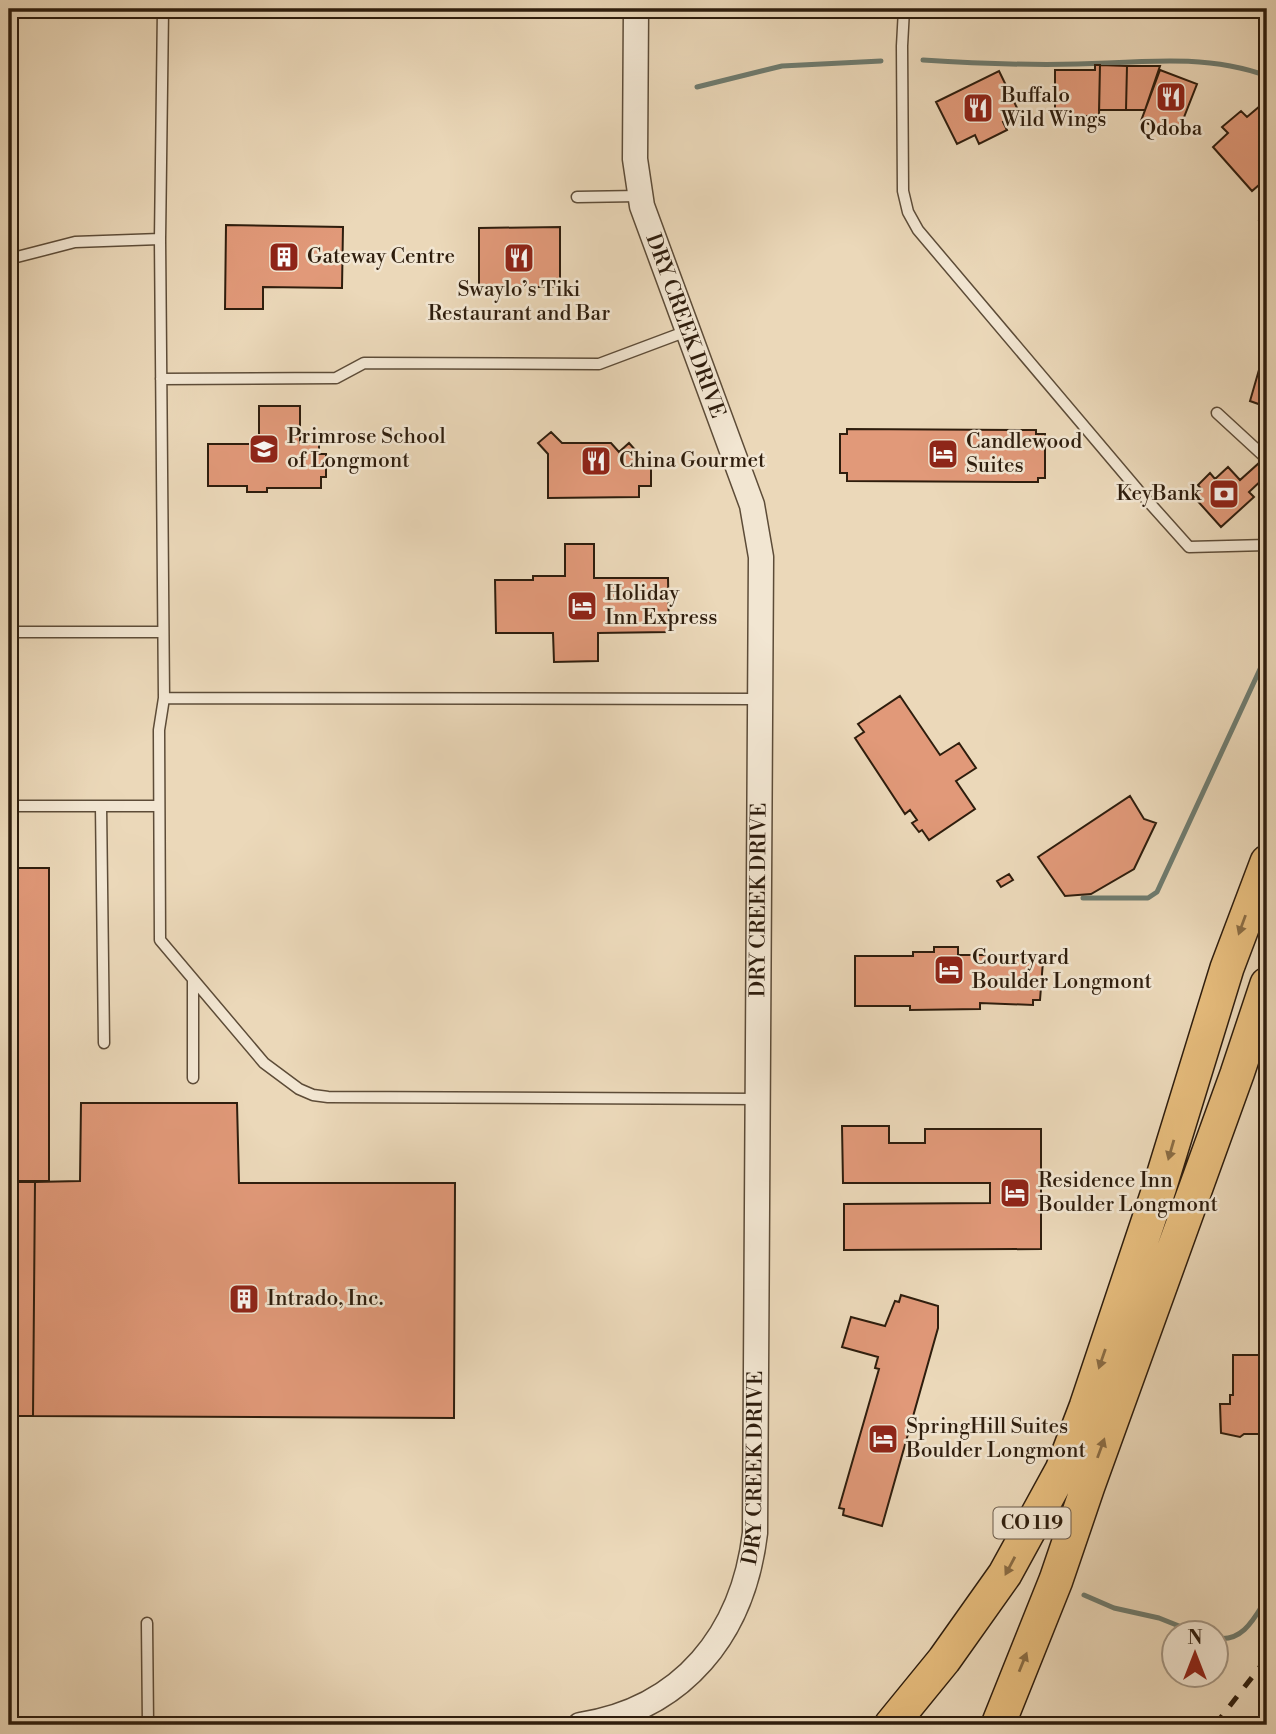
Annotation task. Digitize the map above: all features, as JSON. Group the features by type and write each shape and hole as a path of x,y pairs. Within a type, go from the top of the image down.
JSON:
{"highway":[{"name":"CO 119","path":"891,1725 944,1660 1006,1574 1062,1470 1160,1186 1227,968 1267,862"},
{"name":"CO 119","path":"998,1725 1056,1580 1267,984"}],"street":[{"name":"DRY CREEK DRIVE","path":"580,1725 603,1722 636,1710 656,1699 693,1671 705,1658 724,1632 740,1598 755,1533 761,557 756,521 639,196 635,159 636,9"}],"lane":[{"path":"163,9 160,239 164,698 159,730 160,940 264,1063 291,1085 313,1095 759,1099"},
{"path":"904,9 903,191 908,212 918,230 1189,547 1267,545"},
{"path":"577,197 639,196"},
{"path":"9,259 91,240 160,239"},
{"path":"161,379 336,378 364,363 599,364 687,331"},
{"path":"1217,413 1267,459"},
{"path":"9,632 163,632"},
{"path":"164,698 761,699"},
{"path":"11,835 11,806 158,806"},
{"path":"101,806 104,1043"},
{"path":"193,980 194,1078"},
{"path":"147,1623 148,1725"}],"building":[{"path":"1095,65 1100,65 1099,116 1055,116 1055,70 1095,70"},
{"path":"1100,65 1127,66 1126,110 1099,110"},
{"path":"1127,66 1160,66 1145,110 1126,110"},
{"name":"Qdoba","path":"1160,70 1197,84 1177,135 1141,121"},
{"name":"Buffalo Wild Wings","path":"999,71 1020,114 1003,122 1007,130 979,144 975,135 957,144 936,102"},
{"path":"1260,106 1267,114 1267,178 1252,191 1213,147 1228,133 1222,127 1241,111 1247,117"},
{"path":"1267,219 1267,248 1266,249 1259,221"},
{"name":"Gateway Centre","path":"226,225 343,227 342,288 263,287 263,309 225,309"},
{"name":"Swaylo’s Tiki Restaurant and Bar","path":"560,227 560,287 479,287 479,228"},
{"path":"1267,342 1267,407 1250,401"},
{"name":"Primrose School of Longmont","path":"259,406 300,406 300,443 319,443 319,454 326,454 326,477 321,477 321,488 267,488 267,492 247,492 247,486 208,486 208,444 259,444"},
{"name":"Candlewood Suites","path":"847,429 1036,430 1036,434 1045,434 1045,478 1038,478 1038,482 847,481 847,473 840,473 840,434 847,434"},
{"name":"China Gourmet","path":"551,432 562,443 611,443 619,452 629,443 651,468 651,486 639,486 639,497 548,498 548,454 538,443"},
{"name":"KeyBank","path":"1259,463 1267,471 1267,475 1249,492 1254,497 1221,527 1194,497 1202,490 1198,485 1210,473 1215,479 1228,467 1240,480"},
{"name":"Holiday Inn Express","path":"565,544 594,544 594,578 668,578 669,632 598,633 598,661 554,662 553,633 496,633 495,580 533,580 533,576 565,576"},
{"path":"900,696 940,755 959,743 976,768 956,781 975,809 929,840 922,830 919,832 912,823 917,820 910,810 905,814 855,738 864,732 858,724"},
{"path":"1130,796 1144,819 1156,823 1134,869 1091,894 1065,896 1038,857"},
{"path":"9,868 49,868 49,1181 9,1181"},
{"path":"1009,874 1013,880 1001,887 997,881"},
{"name":"Courtyard Boulder Longmont","path":"934,947 958,947 958,955 1032,955 1032,961 1043,961 1040,1000 1033,1000 1033,1005 980,1003 980,1009 910,1010 910,1006 855,1006 855,956 913,956 913,952 934,952"},
{"name":"Intrado, Inc.","path":"81,1103 237,1103 239,1183 455,1183 454,1418 33,1416 35,1182 80,1181"},
{"name":"Residence Inn Boulder Longmont","path":"842,1126 889,1126 889,1143 925,1143 925,1129 1041,1129 1041,1249 844,1250 844,1204 990,1203 990,1183 843,1183"},
{"path":"9,1182 35,1182 33,1416 9,1416"},
{"name":"SpringHill Suites Boulder Longmont","path":"901,1295 938,1306 938,1328 882,1526 843,1515 844,1509 839,1508 879,1369 875,1368 878,1357 842,1347 851,1317 885,1326 895,1301 899,1302"},
{"path":"1233,1355 1267,1355 1267,1434 1244,1434 1240,1437 1221,1433 1220,1404 1230,1404 1230,1395 1233,1395"}],"waterway":[{"path":"923,60 1038,64 1188,61 1228,66 1267,76"},
{"path":"697,87 782,66 881,61"},
{"path":"1083,898 1148,898 1157,892 1267,654"},
{"path":"1084,1595 1114,1608 1160,1618"},
{"path":"1230,1637 1247,1627 1267,1598"}],"railway":[{"path":"1215,1725 1267,1658"}],"place":[{"name":"Qdoba","path":"1171,97"},
{"name":"Buffalo Wild Wings","path":"978,108"},
{"name":"Gateway Centre","path":"284,257"},
{"name":"Swaylo’s Tiki Restaurant and Bar","path":"519,258"},
{"name":"Primrose School of Longmont","path":"264,449"},
{"name":"Candlewood Suites","path":"943,454"},
{"name":"China Gourmet","path":"596,461"},
{"name":"KeyBank","path":"1224,494"},
{"name":"Holiday Inn Express","path":"582,606"},
{"name":"Courtyard Boulder Longmont","path":"949,970"},
{"name":"Residence Inn Boulder Longmont","path":"1015,1193"},
{"name":"Intrado, Inc.","path":"244,1299"},
{"name":"SpringHill Suites Boulder Longmont","path":"883,1439"}]}
